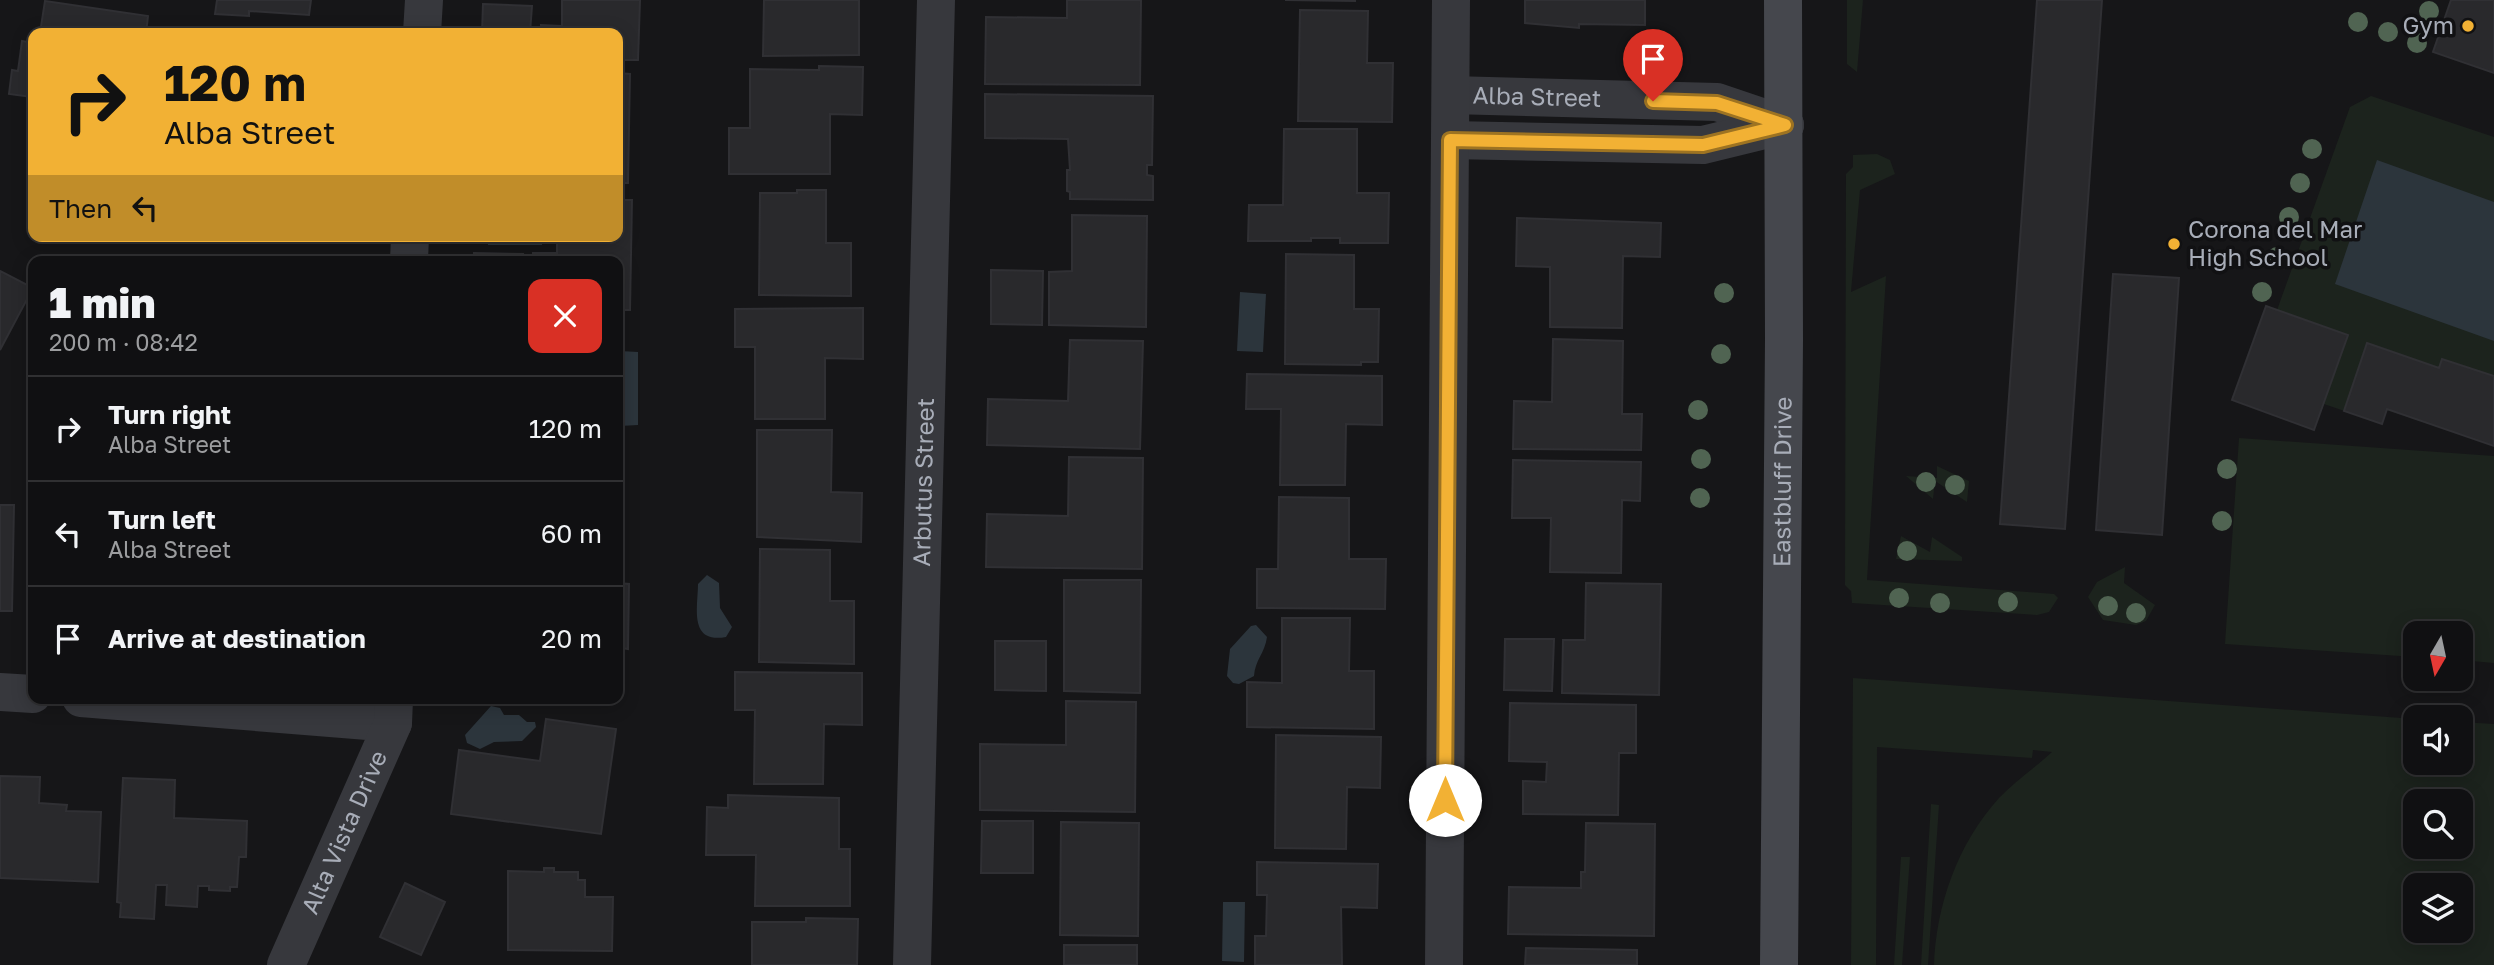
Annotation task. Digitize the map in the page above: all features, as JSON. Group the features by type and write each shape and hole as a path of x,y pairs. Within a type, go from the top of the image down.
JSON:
{"main road":[{"name":"Eastbluff Drive","path":"1779,965 1785,125 1783,0"}],"street":[{"path":"422,28 424,0"},
{"name":"Arbutus Street","path":"912,965 936,0"},
{"path":"1444,965 1451,0"},
{"name":"Alba Street","path":"1451,95 1717,103 1785,125"},
{"name":"Alba Street","path":"1450,140 1703,145 1785,125"},
{"path":"0,692 28,694"},
{"path":"237,704 393,710"},
{"name":"Alta Vista Drive","path":"286,965 393,710"}],"shaded area":[{"path":"1847,0 1863,0 1857,72 1847,64"},
{"path":"2371,96 2494,137 2494,446 2387,410 2382,424 2324,404 2314,430 2232,400 2266,306 2277,310 2350,107"},
{"path":"1877,154 1890,160 1895,174 1860,190 1851,292 1886,276 1867,580 2054,594 2058,598 2049,612 2037,615 1852,603 1851,591 1845,585 1846,174 1853,167 1853,155"},
{"path":"2377,160 2494,202 2494,341 2335,284"},
{"path":"488,242 542,242 542,245 488,245"},
{"path":"1240,292 1266,294 1263,352 1237,351"},
{"path":"623,351 638,352 638,425 623,426"},
{"path":"2239,438 2494,456 2494,663 2473,661 2473,621 2403,621 2403,656 2225,644"},
{"path":"1937,466 1969,481 1967,502 1935,481 1933,499 1906,476 1937,478"},
{"path":"1901,536 1930,552 1932,537 1962,557 1962,561 1896,559"},
{"path":"2125,567 2124,583 2155,605 2146,621 2136,625 2103,620 2088,597 2097,582"},
{"path":"707,575 719,583 720,608 732,627 726,637 714,638 700,629 697,612 698,584"},
{"path":"1256,625 1267,637 1254,676 1239,684 1233,683 1227,676 1230,649 1251,626"},
{"path":"1853,678 2403,718 2403,775 2473,775 2473,723 2494,724 2494,965 1934,965 1939,920 1945,898 1961,855 1972,835 1999,798 2052,752 2033,750 2032,758 1877,747 1876,965 1851,965"},
{"path":"491,706 500,708 504,715 519,715 527,722 535,722 536,727 522,741 494,742 480,749 467,743 465,735"},
{"path":"1931,804 1939,805 1928,965 1921,965"},
{"path":"1901,857 1910,857 1902,965 1894,965"},
{"path":"1223,902 1245,902 1244,962 1222,961"}],"building":[{"path":"217,0 311,0 309,15 249,11 249,16 215,14"},
{"path":"562,0 640,0 638,60 623,60 623,28 541,28 541,25 562,26"},
{"path":"764,0 859,0 859,55 763,56"},
{"path":"1067,0 1141,0 1140,85 985,84 986,17 1067,18"},
{"path":"1285,0 1355,0 1355,1"},
{"path":"1525,0 1645,0 1645,25 1579,24 1579,28 1525,23"},
{"path":"2037,0 2102,0 2065,529 2000,524"},
{"name":"Gym","path":"2451,0 2494,0 2494,73 2433,52"},
{"path":"45,1 148,16 147,28 41,28"},
{"path":"483,4 532,6 530,28 482,28"},
{"path":"1300,10 1368,11 1367,63 1393,63 1392,122 1298,121"},
{"path":"22,41 28,42 28,96 9,94 12,70 18,71"},
{"path":"819,66 863,67 862,115 830,114 830,174 729,174 729,128 750,128 750,69 819,70"},
{"path":"623,73 630,74 628,183 623,183"},
{"path":"985,94 1153,96 1152,165 1147,165 1147,175 1153,176 1153,200 1070,199 1070,192 1067,191 1067,170 1070,170 1068,139 985,138"},
{"path":"1284,129 1357,129 1357,193 1389,193 1388,243 1340,243 1340,238 1248,241 1249,205 1283,205"},
{"path":"797,190 826,190 826,243 851,243 851,296 759,295 760,193 797,193"},
{"path":"623,200 632,200 630,310 623,310 623,256 533,256 533,253 557,253 557,242 623,242"},
{"path":"1072,215 1147,216 1146,327 1049,325 1049,272 1072,271"},
{"path":"1517,218 1661,223 1660,257 1623,256 1622,328 1550,327 1550,267 1516,266"},
{"path":"474,253 523,254 523,256 474,256"},
{"path":"1286,254 1354,255 1354,309 1379,309 1378,362 1361,362 1361,365 1285,364"},
{"path":"991,270 1043,271 1042,325 991,324"},
{"path":"0,271 28,285 28,297 0,350"},
{"path":"2113,274 2179,278 2162,535 2096,530"},
{"path":"2266,306 2348,335 2314,430 2232,400"},
{"path":"863,308 863,359 825,358 825,419 755,419 755,347 735,347 735,309"},
{"path":"1553,339 1623,341 1622,414 1642,414 1641,450 1513,449 1514,401 1552,402"},
{"path":"1070,340 1143,341 1140,449 987,445 988,399 1068,401"},
{"path":"2367,343 2439,368 2442,359 2494,376 2494,446 2387,409 2382,424 2344,411"},
{"path":"1247,374 1382,376 1382,425 1346,424 1345,485 1280,485 1281,409 1246,409"},
{"path":"757,430 832,430 831,492 862,493 861,542 757,537"},
{"path":"1069,457 1143,458 1142,569 986,567 987,514 1068,516"},
{"path":"1513,460 1641,462 1640,501 1622,500 1621,573 1550,572 1551,518 1512,518"},
{"path":"1279,497 1349,498 1349,559 1386,559 1385,609 1257,608 1257,569 1278,569"},
{"path":"0,505 14,505 12,611 0,611"},
{"path":"760,549 830,550 830,601 854,601 854,664 759,662"},
{"path":"1064,580 1141,580 1140,693 1064,691"},
{"path":"623,583 629,584 628,649 623,648"},
{"path":"1586,583 1661,584 1659,695 1562,693 1563,640 1585,640"},
{"path":"1282,618 1350,618 1349,671 1374,671 1374,729 1247,727 1247,682 1282,683"},
{"path":"1505,639 1554,639 1552,691 1504,690"},
{"path":"995,641 1046,641 1046,691 995,690"},
{"path":"735,672 862,673 862,725 824,724 823,784 754,784 755,710 735,710"},
{"path":"1066,701 1136,702 1135,812 980,810 980,744 1066,745"},
{"path":"1510,703 1636,705 1636,753 1619,753 1618,815 1523,814 1523,781 1546,782 1547,762 1509,761"},
{"path":"546,719 616,729 601,834 451,814 459,750 540,761"},
{"path":"1276,735 1381,737 1380,788 1347,787 1346,849 1275,848"},
{"path":"0,776 40,777 39,803 67,805 66,811 101,812 98,882 0,878"},
{"path":"123,778 175,780 174,818 247,821 246,857 239,857 237,887 230,887 230,891 209,890 209,886 198,886 197,907 166,905 167,885 156,885 154,919 120,917 121,903 117,902"},
{"path":"728,795 839,798 839,849 850,849 850,906 755,906 756,855 706,855 707,807 728,808"},
{"path":"982,821 1033,821 1033,873 981,873"},
{"path":"1061,822 1139,823 1138,936 1060,935"},
{"path":"1586,823 1655,824 1654,936 1508,934 1509,887 1581,888 1581,872 1585,872"},
{"path":"1257,862 1378,864 1377,908 1341,907 1342,965 1255,965 1255,936 1266,936 1267,895 1257,895"},
{"path":"544,868 554,868 554,872 578,872 578,880 585,880 585,897 613,897 612,951 508,950 508,871 544,872"},
{"path":"405,883 445,902 421,955 380,937"},
{"path":"806,918 858,919 857,965 752,965 752,922 806,922"},
{"path":"1064,945 1137,945 1137,965 1064,965"},
{"path":"1526,948 1637,950 1637,965 1525,965"}],"place":[{"name":"Gym","path":"2468,26"},
{"name":"Corona del Mar High School","path":"2174,244"}],"route":[{"path":"1445,800 1450,140 1703,145 1785,125 1717,103 1653,101"}]}
